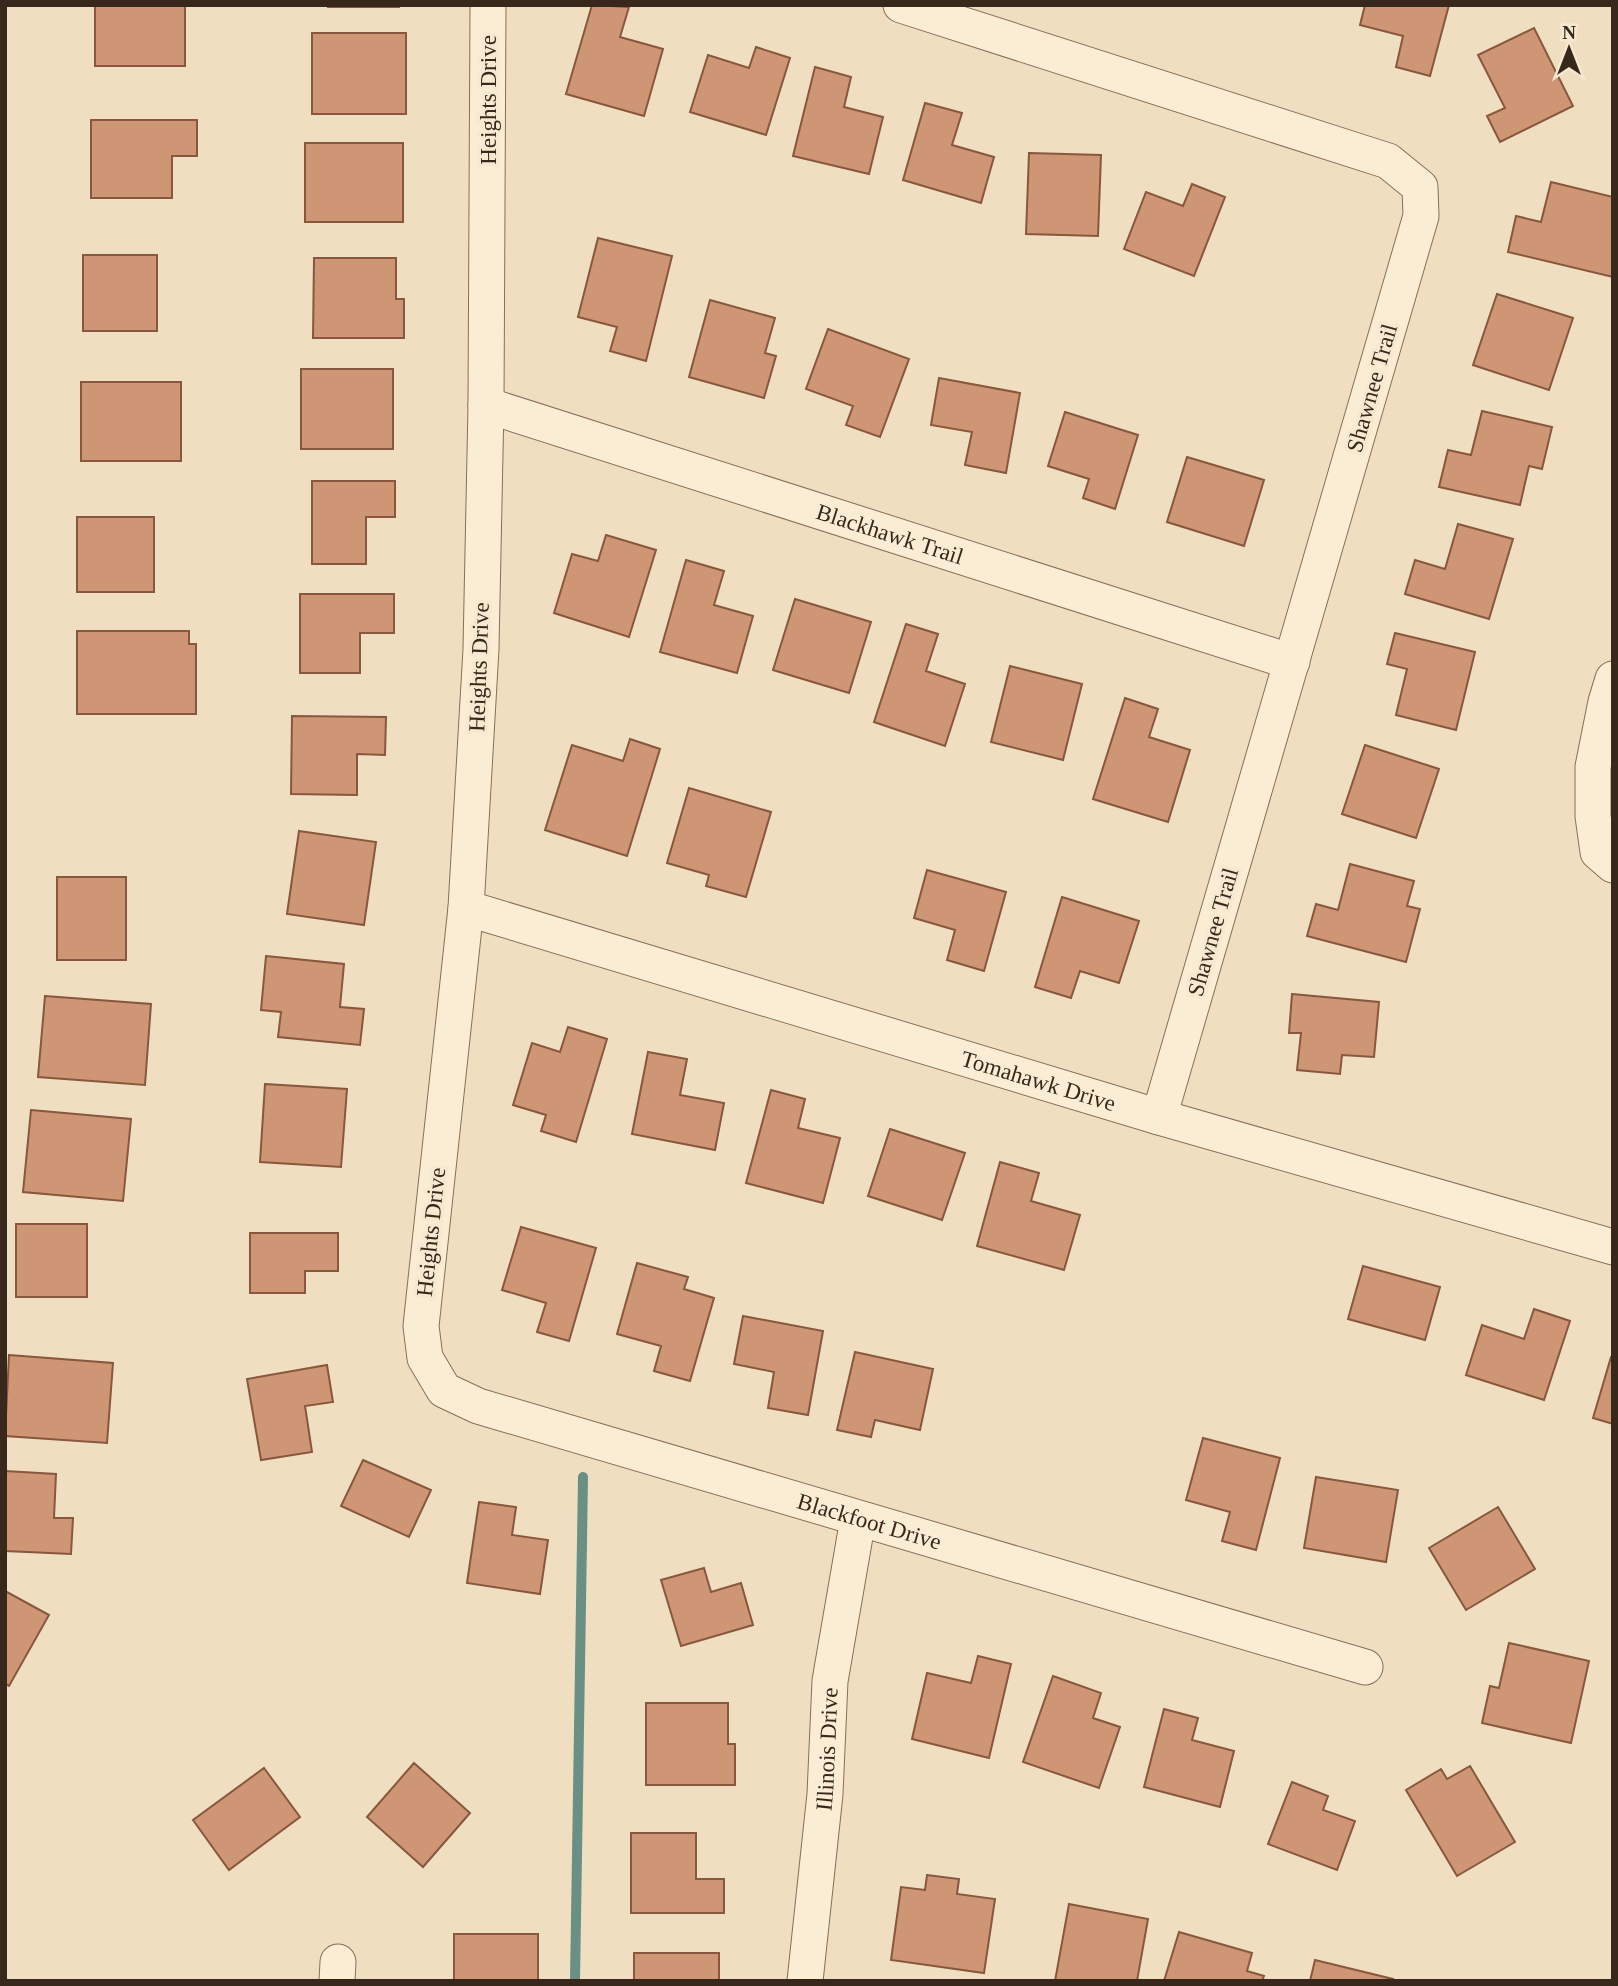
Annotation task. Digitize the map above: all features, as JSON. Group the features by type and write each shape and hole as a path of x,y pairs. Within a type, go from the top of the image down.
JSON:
{"street":[{"name":"Heights Drive","path":"421,1326 467,908 481,649 486,405 488,5"},
{"name":"Shawnee Trail","path":"901,5 1388,161 1420,187 1422,216 1158,1117"},
{"name":"Blackhawk Trail","path":"486,405 1292,662"},
{"path":"1613,679 1593,767 1593,816 1598,852 1613,865"},
{"name":"Tomahawk Drive","path":"467,908 1158,1117 1613,1247"},
{"name":"Blackfoot Drive","path":"421,1326 425,1358 443,1390 478,1406 1365,1667"},
{"name":"Illinois Drive","path":"805,1981 825,1794 830,1681 858,1519"}],"building":[{"path":"95,5 185,5 185,66 95,66"},
{"path":"399,5 399,7 328,7"},
{"path":"592,5 629,7 620,37 663,49 644,116 566,94"},
{"path":"1365,5 1449,5 1430,76 1396,67 1403,36 1360,25"},
{"path":"1534,28 1573,106 1500,142 1487,116 1505,108 1478,55"},
{"path":"312,33 406,33 406,114 312,114"},
{"path":"756,47 790,58 766,135 690,112 708,55 749,68"},
{"path":"815,67 851,77 844,107 883,117 869,174 793,156"},
{"path":"925,103 962,113 952,145 994,157 981,203 903,180"},
{"path":"91,120 197,120 197,156 172,156 172,198 91,198"},
{"path":"305,143 403,143 403,222 305,222"},
{"path":"1029,153 1101,155 1098,236 1026,234"},
{"path":"1551,182 1613,197 1613,277 1508,252 1516,216 1541,222"},
{"path":"1192,184 1225,197 1194,276 1124,249 1146,192 1183,206"},
{"path":"598,238 672,256 646,361 610,351 617,327 578,317"},
{"path":"83,255 157,255 157,331 83,331"},
{"path":"314,258 396,258 396,299 404,299 404,338 313,338"},
{"path":"1497,294 1573,318 1549,390 1473,365"},
{"path":"710,300 775,318 765,353 776,356 764,398 689,377"},
{"path":"828,329 909,359 880,437 846,425 853,406 806,389"},
{"path":"301,369 393,369 393,449 301,449"},
{"path":"939,378 1020,393 1006,473 965,465 972,432 931,425"},
{"path":"81,382 181,382 181,461 81,461"},
{"path":"1482,411 1552,427 1542,469 1529,466 1520,505 1439,487 1448,450 1471,455"},
{"path":"1065,412 1138,435 1115,509 1083,498 1089,479 1048,466"},
{"path":"1187,457 1264,480 1244,546 1167,522"},
{"path":"312,481 395,481 395,517 366,517 366,564 312,564"},
{"path":"77,517 154,517 154,592 77,592"},
{"path":"1458,524 1513,539 1489,619 1405,594 1415,560 1445,569"},
{"path":"606,535 656,550 629,637 554,613 572,554 598,561"},
{"path":"686,560 724,571 714,605 753,616 737,673 660,652"},
{"path":"300,594 394,594 394,633 360,633 360,673 300,673"},
{"path":"795,599 871,622 849,693 773,670"},
{"path":"906,624 938,634 926,671 965,684 945,746 874,722"},
{"path":"77,631 189,631 189,644 196,644 196,714 77,714"},
{"path":"1395,633 1475,652 1456,730 1396,715 1407,669 1387,664"},
{"path":"1010,666 1082,684 1063,760 991,742"},
{"path":"1125,698 1158,709 1149,737 1190,750 1168,822 1093,799"},
{"path":"292,716 386,717 385,755 357,754 357,795 291,794"},
{"path":"630,739 660,749 627,856 545,830 572,745 623,761"},
{"path":"1365,745 1439,769 1416,838 1342,814"},
{"path":"689,788 771,812 746,897 706,886 709,875 667,863"},
{"path":"299,831 376,842 364,925 287,914"},
{"path":"1350,864 1414,881 1407,906 1420,909 1406,962 1307,936 1316,904 1338,910"},
{"path":"927,870 1006,892 984,971 947,960 955,930 914,918"},
{"path":"57,877 126,877 126,960 57,960"},
{"path":"1062,897 1139,921 1119,983 1080,971 1071,998 1035,987"},
{"path":"266,956 344,964 340,1007 364,1009 360,1045 278,1037 281,1012 261,1010"},
{"path":"1292,994 1379,1002 1374,1057 1342,1055 1340,1074 1297,1070 1301,1033 1289,1033"},
{"path":"45,996 151,1004 145,1085 38,1077"},
{"path":"568,1027 607,1039 576,1142 541,1131 546,1115 513,1105 532,1043 560,1052"},
{"path":"648,1052 687,1059 680,1095 724,1103 715,1150 632,1134"},
{"path":"265,1084 347,1089 341,1167 260,1162"},
{"path":"771,1090 805,1099 798,1128 840,1138 823,1203 746,1183"},
{"path":"31,1110 131,1119 123,1201 23,1192"},
{"path":"890,1129 965,1153 942,1220 868,1196"},
{"path":"1000,1162 1039,1173 1031,1201 1080,1215 1064,1270 977,1246"},
{"path":"16,1224 87,1224 87,1297 16,1297"},
{"path":"521,1227 596,1248 569,1341 537,1332 546,1303 502,1290"},
{"path":"250,1233 338,1233 338,1271 305,1271 305,1293 250,1293"},
{"path":"637,1263 688,1277 684,1289 714,1298 690,1381 654,1371 661,1346 617,1334"},
{"path":"1363,1266 1440,1287 1425,1340 1348,1319"},
{"path":"1534,1309 1570,1321 1544,1400 1466,1375 1482,1325 1524,1339"},
{"path":"743,1316 823,1331 808,1415 768,1408 774,1372 734,1364"},
{"path":"855,1352 933,1369 920,1430 875,1420 871,1437 837,1430"},
{"path":"9,1355 113,1363 107,1443 5,1436"},
{"path":"1613,1357 1613,1424 1593,1418"},
{"path":"327,1365 333,1402 305,1406 312,1452 261,1460 247,1379"},
{"path":"1203,1438 1280,1458 1256,1550 1222,1541 1230,1512 1186,1500"},
{"path":"363,1460 431,1490 409,1537 341,1506"},
{"path":"5,1471 56,1474 54,1518 73,1518 71,1554 5,1551"},
{"path":"1316,1477 1398,1490 1386,1562 1304,1548"},
{"path":"479,1502 516,1507 512,1535 548,1540 540,1594 467,1583"},
{"path":"1498,1507 1535,1569 1466,1610 1429,1548"},
{"path":"704,1568 711,1592 741,1583 753,1625 681,1646 661,1580"},
{"path":"5,1591 49,1615 9,1686 5,1684"},
{"path":"1509,1643 1589,1661 1571,1743 1482,1723 1490,1686 1499,1688"},
{"path":"978,1656 1011,1664 989,1758 912,1739 927,1673 971,1683"},
{"path":"1053,1676 1101,1693 1093,1718 1120,1727 1099,1788 1023,1762"},
{"path":"646,1703 728,1703 728,1744 735,1744 735,1785 646,1785"},
{"path":"1164,1709 1198,1718 1192,1740 1234,1751 1220,1807 1144,1787"},
{"path":"414,1763 470,1813 423,1867 367,1817"},
{"path":"1470,1766 1515,1842 1457,1876 1406,1790 1441,1769 1447,1779"},
{"path":"264,1768 300,1817 229,1870 193,1820"},
{"path":"1292,1782 1328,1796 1323,1810 1355,1821 1337,1870 1268,1844"},
{"path":"631,1833 696,1833 696,1879 724,1879 724,1913 631,1913"},
{"path":"927,1875 959,1879 957,1894 995,1899 984,1973 891,1960 901,1887 925,1890"},
{"path":"1069,1904 1148,1919 1137,1981 1055,1981"},
{"path":"1179,1932 1252,1953 1247,1971 1264,1976 1262,1981 1164,1981"},
{"path":"454,1934 538,1934 538,1981 454,1981"},
{"path":"634,1953 719,1953 719,1981 634,1981"},
{"path":"1315,1960 1393,1979 1310,1981"}],"waterway":[{"path":"575,1981 583,1477"}]}
